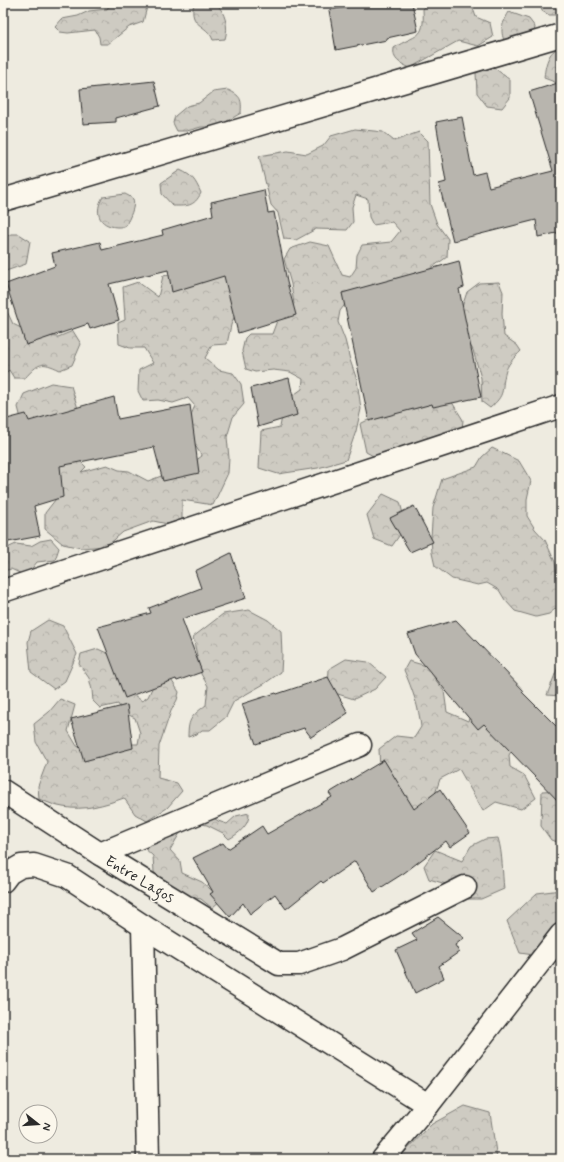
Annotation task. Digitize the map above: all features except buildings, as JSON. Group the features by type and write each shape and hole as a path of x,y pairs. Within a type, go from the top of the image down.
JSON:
{"street":[{"path":"3,200 561,35"},
{"path":"3,591 561,406"},
{"path":"100,854 360,745"},
{"name":"Entre Lagos","path":"3,791 100,854 280,964 299,964 342,949 465,887"},
{"path":"3,881 9,873 21,866 34,865 67,876 143,926 428,1105"},
{"path":"143,926 148,1159"},
{"path":"383,1159 428,1105 561,935"}],"green space":[{"path":"111,3 148,3 143,22 129,27 108,44 100,44 99,37 95,30 68,33 60,32 55,27 62,19 78,16 89,11 107,9"},
{"path":"194,3 216,3 222,11 225,20 227,29 225,39 213,40 207,31 196,21 193,11"},
{"path":"428,3 471,3 476,17 490,23 493,37 478,46 458,41 410,68 398,61 394,55 394,48 418,35 422,26 423,9"},
{"path":"540,3 561,3 561,9 555,15 549,15 542,11"},
{"path":"509,12 529,19 535,27 533,38 507,48 502,30"},
{"path":"561,48 560,84 544,78 546,64 550,55 557,49"},
{"path":"492,66 510,80 510,98 502,108 487,106 477,93 476,73"},
{"path":"228,90 240,98 241,113 217,127 201,127 187,131 177,131 173,123 175,116 187,106 199,103 213,92"},
{"path":"355,129 383,132 394,141 419,132 428,141 430,204 437,224 448,239 447,257 414,280 353,294 340,311 338,322 357,380 361,409 356,431 346,460 318,468 278,474 259,468 261,431 280,427 285,401 302,389 303,379 290,372 273,370 255,372 246,369 242,351 245,338 249,334 272,334 278,318 294,304 291,284 284,259 290,249 310,242 329,246 342,275 350,277 356,268 357,255 362,245 391,242 400,231 392,222 373,225 369,217 368,199 356,195 352,207 353,222 347,230 316,229 296,240 284,239 278,213 271,205 259,156 288,151 307,154 323,146 331,136"},
{"path":"180,170 188,174 193,179 201,193 196,201 190,205 173,206 162,194 161,183"},
{"path":"125,194 133,199 134,202 132,212 126,225 123,227 117,227 106,224 102,221 98,212 100,202 103,197"},
{"path":"11,234 19,234 30,241 26,264 3,272 3,238"},
{"path":"225,265 238,308 231,325 227,344 212,345 205,358 219,370 233,373 241,384 244,404 233,417 227,437 229,458 228,473 213,505 182,500 182,519 168,524 153,521 123,532 107,546 81,548 63,544 45,529 45,513 59,495 24,430 18,407 24,394 51,383 71,386 79,412 77,458 86,467 81,472 107,465 119,470 129,471 148,481 188,466 202,456 190,437 188,427 191,414 195,406 188,398 173,403 158,400 143,401 138,391 139,370 153,363 144,348 130,348 119,344 118,323 125,320 123,287 138,282 158,297 163,276"},
{"path":"499,282 503,292 502,314 504,336 517,345 521,351 507,367 501,396 490,408 482,402 481,378 473,350 462,332 459,316 467,292 479,283"},
{"path":"3,303 13,324 35,335 58,337 73,331 81,344 72,365 60,370 48,365 41,365 34,369 25,378 14,378 9,370 3,376"},
{"path":"450,399 463,420 462,430 375,457 366,452 360,424 378,415"},
{"path":"492,448 519,461 531,481 527,499 527,516 535,529 545,540 555,562 561,604 549,614 536,617 515,611 505,600 499,590 487,583 478,585 452,579 435,566 431,537 433,508 442,479 476,467 482,457"},
{"path":"383,494 400,502 406,526 392,546 374,539 367,515"},
{"path":"51,539 59,548 55,560 37,562 26,576 11,569 3,571 3,550 16,544 31,546 40,541"},
{"path":"249,610 268,620 281,631 281,672 264,684 234,701 226,717 210,730 202,730 197,734 188,737 190,721 197,712 206,705 208,686 201,674 193,637 223,614"},
{"path":"48,620 63,626 77,654 65,681 54,689 31,672 28,642 31,631"},
{"path":"98,649 118,658 130,692 142,701 148,697 159,673 168,675 179,692 159,746 158,778 177,783 182,791 167,808 147,821 135,814 124,798 86,808 60,806 39,799 38,786 47,762 36,742 34,724 49,712 60,699 75,705 68,731 77,746 89,751 119,744 138,744 140,733 135,718 123,712 118,704 100,708 93,701 89,678 79,664 81,654"},
{"path":"346,659 368,662 386,677 375,689 354,699 328,691 329,669"},
{"path":"561,659 561,696 547,695"},
{"path":"409,661 430,667 435,679 444,691 447,712 468,721 476,702 522,733 509,755 510,767 524,775 536,798 521,809 496,802 483,811 459,769 440,779 432,803 409,822 412,806 380,770 379,749 396,736 414,738 421,727 415,698 404,670"},
{"path":"561,790 561,843 551,840 541,826 542,791"},
{"path":"249,813 248,821 240,832 229,839 223,833 207,825 196,823 180,833 170,850 180,861 182,873 202,882 222,899 212,908 201,899 181,895 162,881 154,872 153,856 142,846 211,816 218,821 227,824 236,816"},
{"path":"498,838 502,857 504,889 481,899 468,899 460,878 446,884 429,879 424,866 435,850 462,861 471,846 485,839"},
{"path":"561,890 561,959 520,953 507,921 537,893"},
{"path":"465,1106 490,1113 497,1159 398,1159 432,1124"}]}
